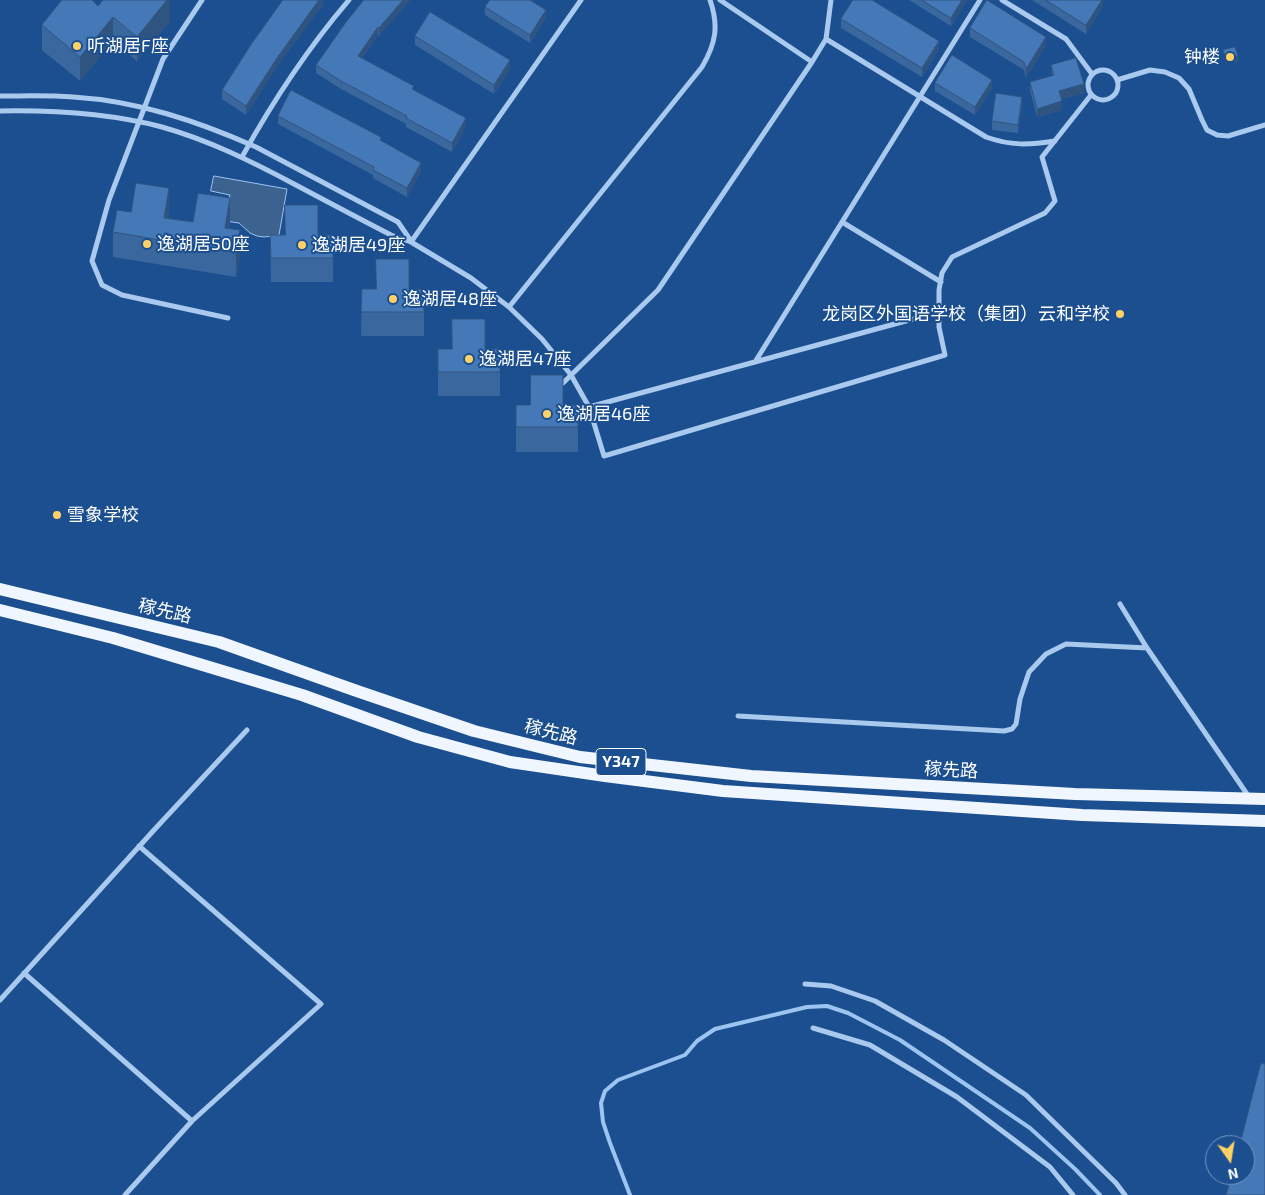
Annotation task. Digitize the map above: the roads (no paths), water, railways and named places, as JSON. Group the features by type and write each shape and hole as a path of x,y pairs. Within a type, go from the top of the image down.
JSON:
{"main road":[{"name":"稼先路","path":"0,589 220,642 474,730 580,757 761,776 1075,794 1265,799"},
{"name":"稼先路","path":"0,610 113,638 302,695 418,737 510,762 723,791 1082,815 1265,821"}],"street":[{"path":"202,0 163,59 109,200 92,261 102,285 122,295 228,318"},
{"path":"242,157 266,115 302,60 349,0"},
{"path":"412,242 581,0"},
{"path":"509,307 710,55 716,27 710,0"},
{"path":"720,0 812,62"},
{"path":"563,383 658,290 826,39 831,0"},
{"path":"755,362 980,0"},
{"path":"1002,0 1066,39 1092,74"},
{"path":"826,39 975,131 997,141 1032,144 1056,140"},
{"path":"1101,70 1111,72 1118,85 1114,95 1106,100 1100,100 1091,95 1087,84 1092,74 1101,70"},
{"path":"1117,80 1150,70 1165,72 1179,78 1189,89 1207,130 1217,135 1228,136 1265,125"},
{"path":"0,110 43,110 103,115 139,122 206,141 242,157 391,235 412,242 471,278 509,307 542,339 571,374 589,407 604,456 946,355 939,327 939,290 942,273 952,257 1045,213 1055,202 1042,157 1091,95"},
{"path":"0,96 74,97 105,100 188,120 249,144 398,222 412,242"},
{"path":"842,222 941,282"},
{"path":"589,407 939,312"},
{"path":"1120,604 1147,648 1249,798"},
{"path":"738,716 1012,729 1016,724 1020,699 1029,672 1046,654 1066,644 1147,648"},
{"path":"0,1000 247,730"},
{"path":"125,1195 192,1121 321,1004 139,846"},
{"path":"24,973 192,1121"},
{"path":"806,984 831,986 875,1002 944,1040 1026,1096 1116,1183 1125,1195"},
{"path":"813,1028 870,1045 958,1097 1050,1167 1073,1195"}],"water":[{"path":"214,176 287,189 279,235 257,236 250,233 239,223 225,221 230,195 211,191"}],"waterway":[{"path":"630,1195 603,1122 601,1103 605,1091 618,1080 685,1055 697,1041 715,1029 807,1007 827,1006 848,1013 900,1040 1030,1128 1100,1195"}],"place":[{"name":"听湖居F座","path":"77,46"},
{"name":"钟楼","path":"1230,57"},
{"name":"逸湖居50座","path":"147,244"},
{"name":"逸湖居49座","path":"302,245"},
{"name":"逸湖居48座","path":"393,299"},
{"name":"龙岗区外国语学校（集团）云和学校","path":"1120,314"},
{"name":"逸湖居47座","path":"469,359"},
{"name":"逸湖居46座","path":"547,414"},
{"name":"雪象学校","path":"57,515"}]}
